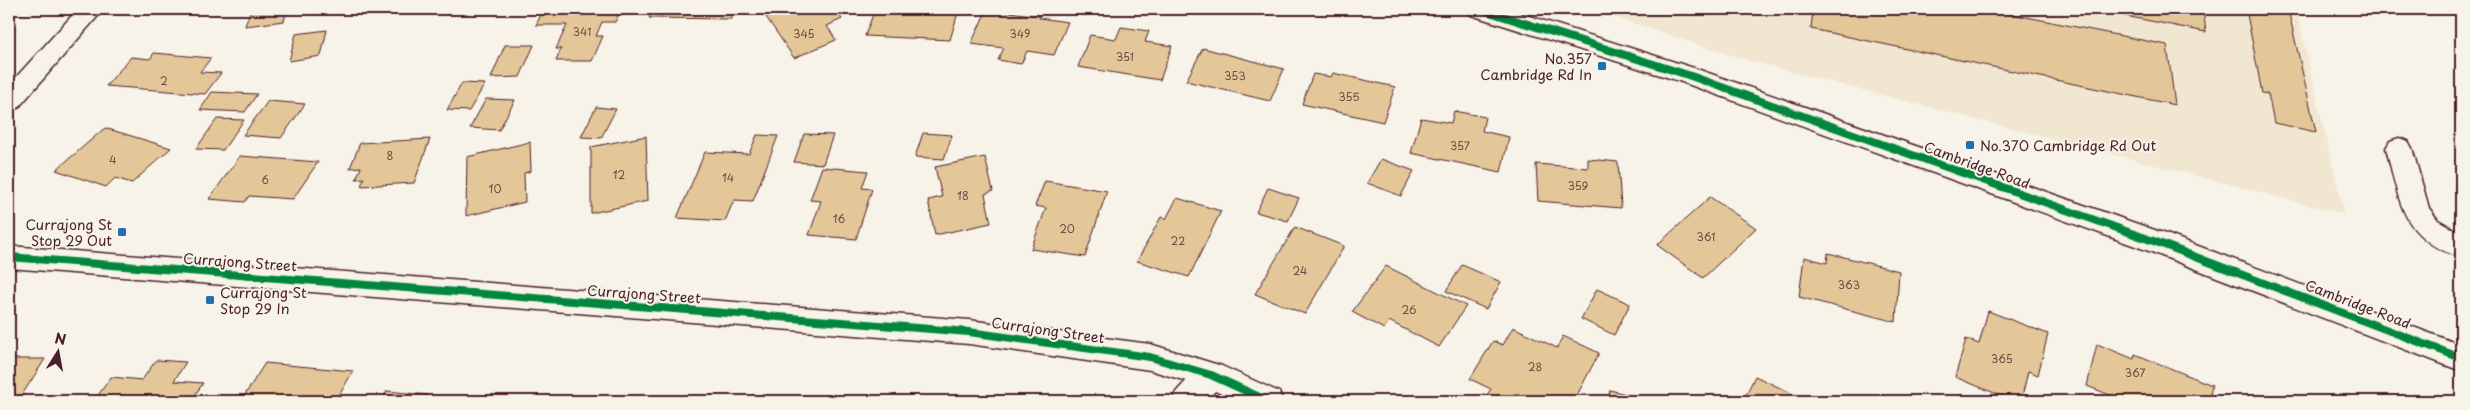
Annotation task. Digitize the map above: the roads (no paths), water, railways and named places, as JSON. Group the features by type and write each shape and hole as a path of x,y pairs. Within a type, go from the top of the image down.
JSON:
{"street":[{"path":"9,101 92,9"},
{"name":"Cambridge Road","path":"1480,9 1688,74 2160,243 2461,358"},
{"path":"2399,148 2416,211 2428,228 2461,246"},
{"name":"Currajong Street","path":"9,257 968,332 1150,357 1211,375 1268,401"},
{"path":"1187,401 1211,375"}],"place":[{"name":"No.357 Cambridge Rd In","path":"1602,66"},
{"name":"No.370 Cambridge Rd Out","path":"1970,145"},
{"name":"Currajong St Stop 29 Out","path":"122,232"},
{"name":"Currajong St Stop 29 In","path":"210,300"}]}
